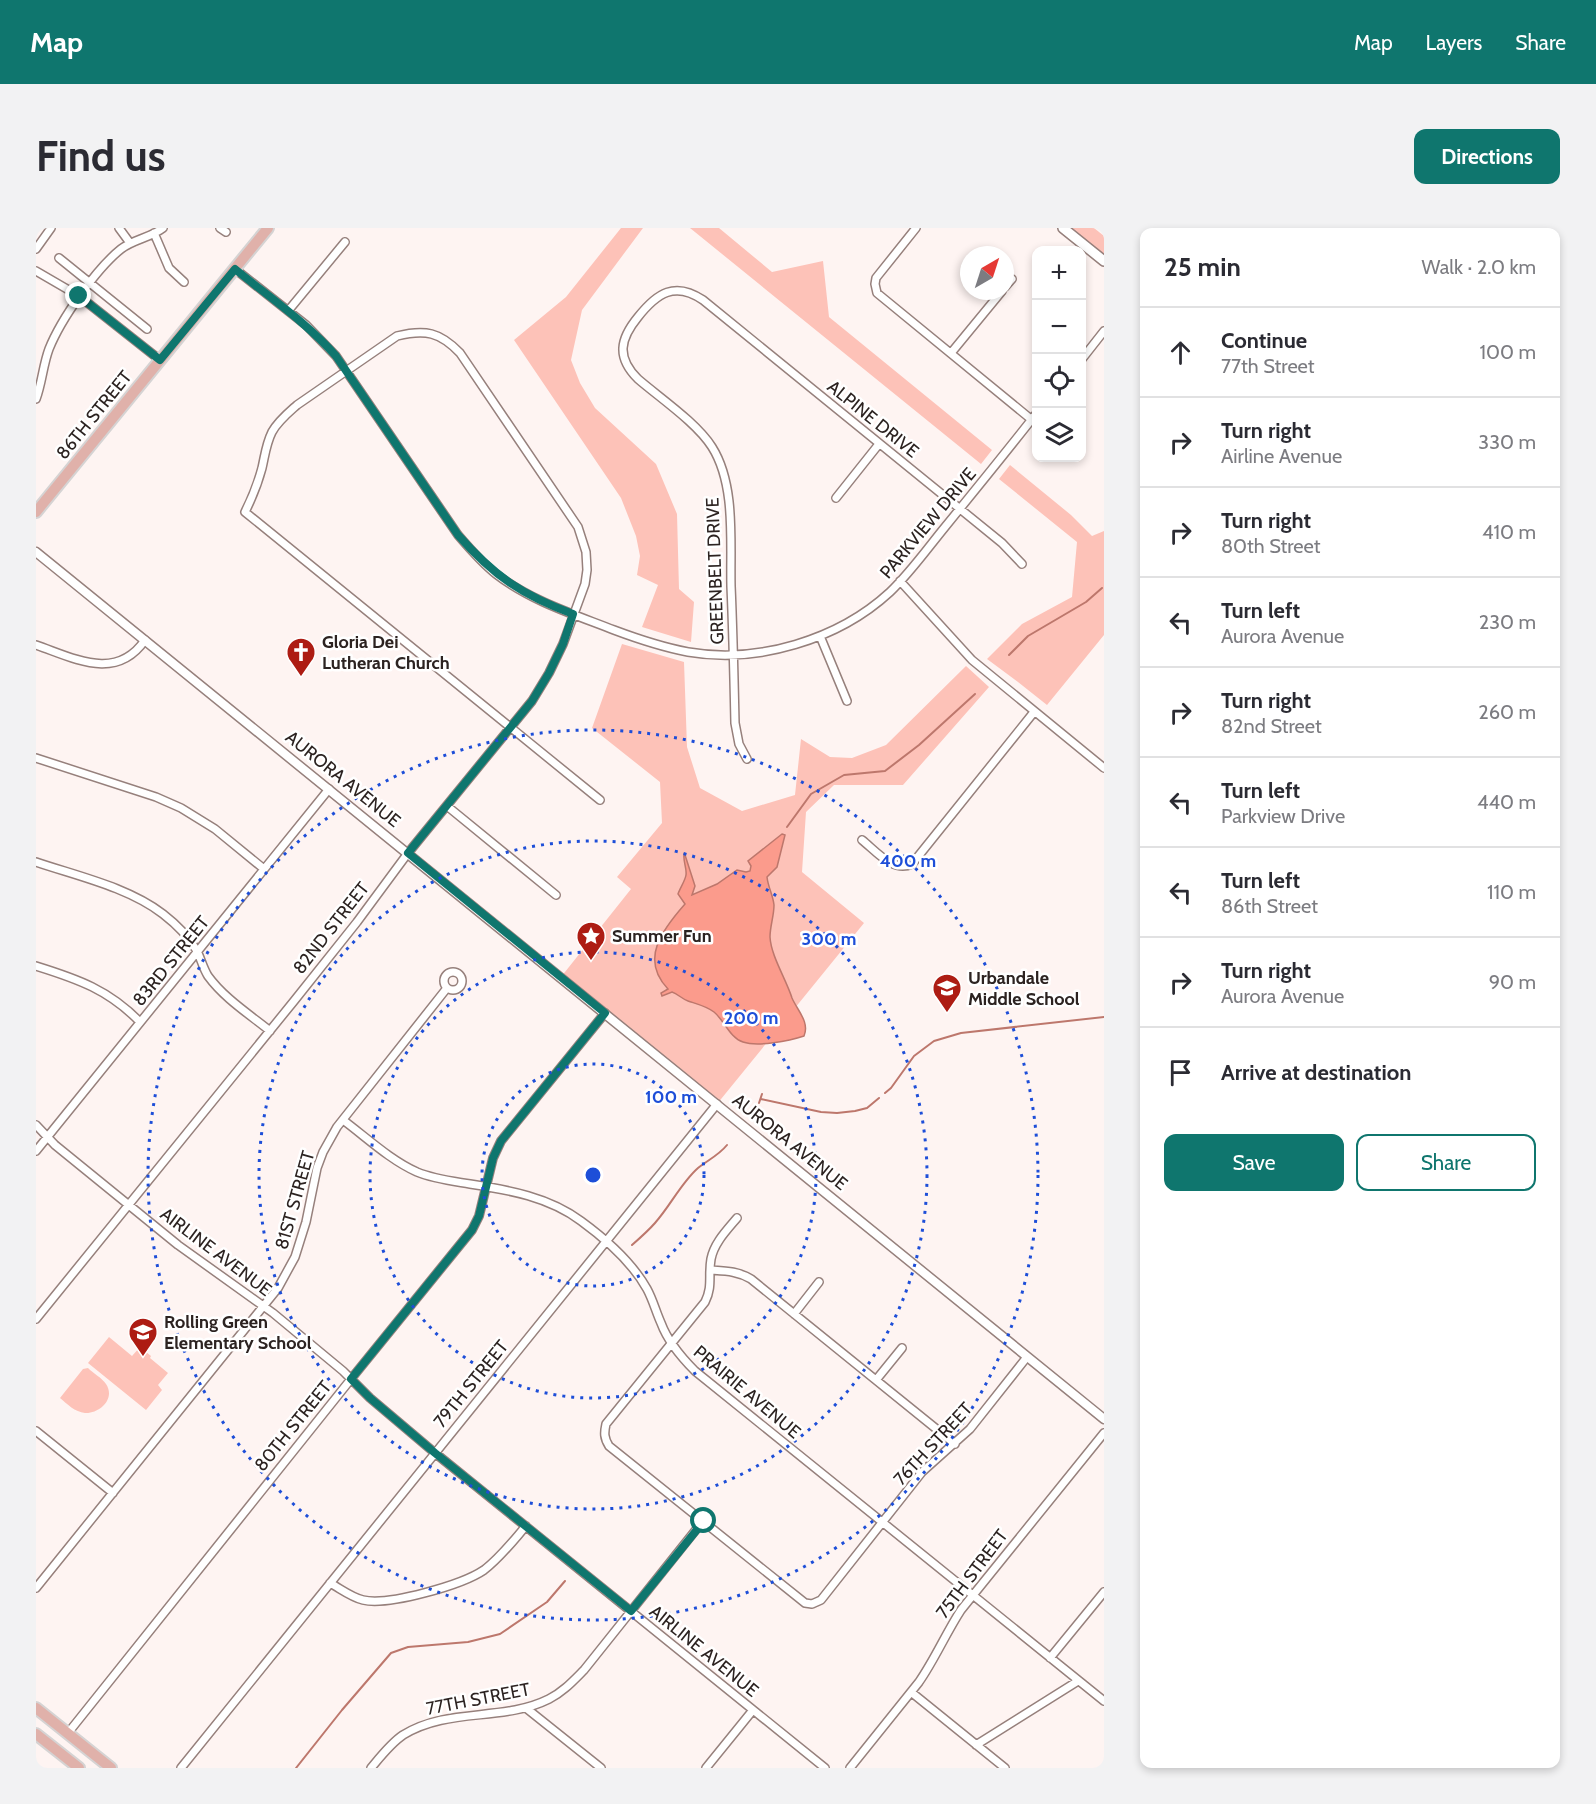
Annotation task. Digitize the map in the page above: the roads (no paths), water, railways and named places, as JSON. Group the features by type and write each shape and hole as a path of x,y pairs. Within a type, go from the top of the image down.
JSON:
{"main road":[{"name":"86TH STREET","path":"36,512 268,228"},
{"path":"1063,228 1104,261"},
{"path":"36,1708 111,1768"},
{"path":"36,1734 79,1768"}],"street":[{"path":"36,249 51,228"},
{"path":"119,228 130,243"},
{"path":"36,399 48,351 58,329 79,296 113,255 130,243 163,228"},
{"path":"916,228 876,278 878,293 1032,415"},
{"path":"154,233 169,268 184,282"},
{"path":"288,311 345,242"},
{"path":"59,258 147,329"},
{"name":"PARKVIEW DRIVE","path":"235,269 322,340 347,370 458,535 479,558 513,587 533,598 663,647 716,655 785,648 820,636 851,621 871,608 900,581 1032,419"},
{"path":"36,271 79,296 160,360"},
{"name":"GREENBELT DRIVE","path":"703,300 693,294 677,290 661,294 647,306 629,329 623,344 625,362 629,370 698,429 713,448 724,474 730,513 735,723 739,744 747,759"},
{"name":"ALPINE DRIVE","path":"703,300 1002,543 1022,564"},
{"path":"951,353 995,300"},
{"path":"1086,354 1104,331"},
{"name":"82ND STREET","path":"36,1319 270,1031 357,922 408,853 532,701 563,644 585,585 586,552 578,527 460,353 448,341 429,333 414,332 397,336 347,370"},
{"path":"347,370 297,405 278,423 266,446 252,499 245,512 600,800"},
{"path":"836,498 879,444"},
{"name":"AURORA AVENUE","path":"36,552 1104,1419"},
{"path":"900,581 972,660 1104,768"},
{"path":"820,636 848,701"},
{"path":"36,645 99,665 124,660 133,654 145,640"},
{"path":"862,840 898,867 912,864 1034,712"},
{"path":"36,758 156,797 181,808 215,829 264,869"},
{"name":"83RD STREET","path":"36,1151 329,789"},
{"path":"447,806 556,895"},
{"path":"36,862 136,897 163,914 197,952 207,975 220,990 270,1031"},
{"path":"36,966 78,979 94,987 128,1010 140,1022"},
{"name":"81ST STREET","path":"36,1588 278,1288 295,1257 306,1222 317,1168 324,1152 343,1120 447,988"},
{"name":"80TH STREET","path":"68,1733 472,1230 479,1216 493,1158 501,1141 605,1013"},
{"name":"79TH STREET","path":"181,1768 717,1104"},
{"name":"PRAIRIE AVENUE","path":"343,1120 396,1160 417,1172 441,1179 515,1192 550,1203 581,1221 620,1254 640,1277 672,1343 695,1371 1104,1701"},
{"name":"AIRLINE AVENUE","path":"36,1125 47,1138 205,1266 264,1306 435,1453 825,1768"},
{"path":"704,1521 609,1446 604,1435 606,1424 705,1302 710,1293 711,1258 715,1248 737,1218"},
{"path":"710,1270 731,1271 744,1275 955,1444"},
{"path":"794,1314 819,1282"},
{"path":"876,1380 902,1348"},
{"name":"76TH STREET","path":"704,1521 805,1603 812,1604 821,1600 922,1472 970,1429 1028,1357"},
{"path":"36,1431 113,1493"},
{"name":"75TH STREET","path":"850,1768 929,1668 949,1629 972,1595 1104,1432"},
{"name":"77TH STREET","path":"374,1767 402,1736 432,1722 460,1716 526,1708 547,1699 567,1686 584,1670 704,1521"},
{"path":"330,1583 351,1596 374,1602 449,1586 486,1568 526,1526"},
{"path":"1050,1658 1104,1592"},
{"path":"976,1745 1078,1681"},
{"path":"911,1692 1005,1768"},
{"path":"526,1708 600,1768"},
{"path":"706,1768 753,1710"}],"waterway":[{"path":"1009,655 1028,636 1086,602 1102,588"},
{"path":"787,827 811,794 844,775 885,771 919,745 975,694"},
{"path":"885,1093 914,1056 934,1041 961,1033 1104,1017"},
{"path":"759,1103 762,1094"},
{"path":"761,1099 821,1112 837,1113 867,1108 879,1098"},
{"path":"632,1245 655,1223 692,1174 727,1145"},
{"path":"296,1768 391,1653 408,1647 468,1642 500,1634 547,1602 565,1581"}],"place":[{"name":"Gloria Dei Lutheran Church","path":"301,678"},
{"name":"Summer Fun","path":"591,962"},
{"name":"Urbandale Middle School","path":"947,1014"},
{"name":"Rolling Green Elementary School","path":"143,1358"}]}
